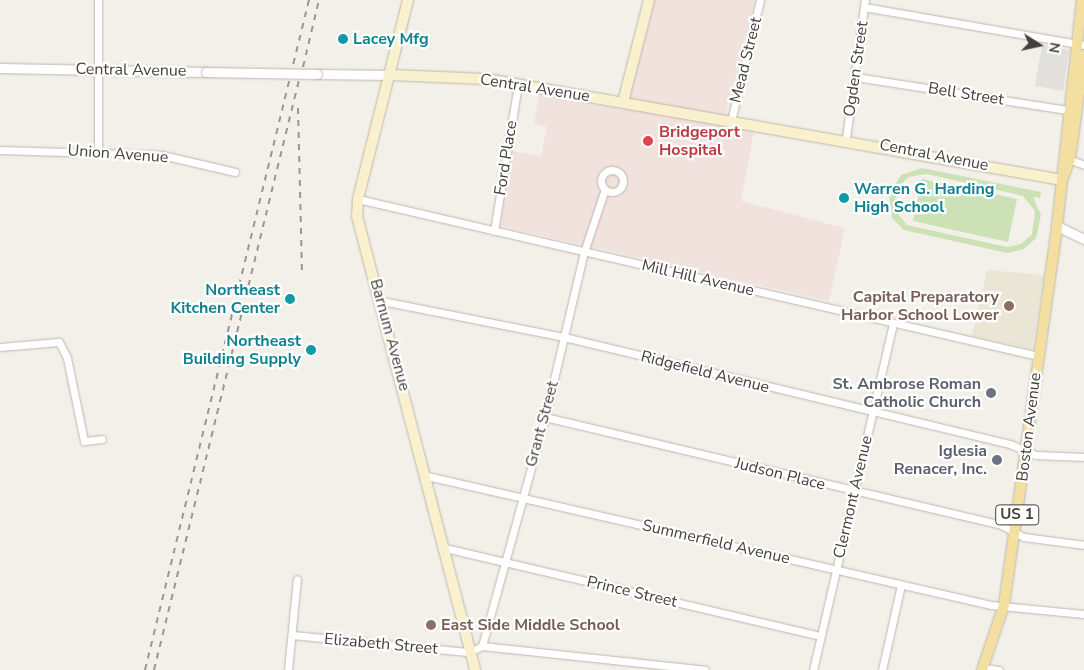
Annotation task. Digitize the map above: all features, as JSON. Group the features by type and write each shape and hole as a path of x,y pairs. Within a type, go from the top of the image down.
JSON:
{"main road":[{"name":"Barnum Avenue","path":"408,0 391,75 358,200 361,233 382,301 475,670"},
{"path":"623,102 649,0"},
{"name":"Boston Avenue","path":"1078,88 1082,0"},
{"name":"Boston Avenue","path":"982,669 1004,605 1072,110 1084,55"},
{"name":"Central Avenue","path":"391,75 518,84 846,138 1062,180"}],"street":[{"path":"98,0 98,151"},
{"name":"Mead Street","path":"731,120 760,0"},
{"path":"865,3 1080,45"},
{"name":"Ogden Street","path":"846,138 865,3"},
{"name":"Central Avenue","path":"0,68 391,75"},
{"name":"Bell Street","path":"856,77 1072,110"},
{"name":"Ford Place","path":"494,231 518,84"},
{"name":"Union Avenue","path":"0,150 98,151 162,155 235,172"},
{"path":"1066,158 1084,165"},
{"name":"Grant Street","path":"482,646 545,417 584,252 605,188"},
{"name":"Mill Hill Avenue","path":"358,200 1038,356"},
{"path":"1057,226 1084,239"},
{"name":"Ridgefield Avenue","path":"382,301 564,337 1025,451 1084,457"},
{"name":"Clermont Avenue","path":"812,670 893,324"},
{"path":"0,347 59,342 67,358 84,441 102,439"},
{"name":"Judson Place","path":"545,417 1001,526 1014,533 1084,545"},
{"name":"Summerfield Avenue","path":"427,476 901,585 1004,605 1084,614"},
{"name":"Prince Street","path":"445,548 820,636"},
{"path":"288,670 297,579"},
{"path":"882,670 901,585"},
{"name":"Elizabeth Street","path":"292,635 470,652"},
{"path":"470,652 482,646 705,670"},
{"path":"982,669 999,670"}],"shaded area":[{"name":"Bridgeport Hospital","path":"653,0 755,0 723,125 754,131 741,201 845,228 829,301 500,226 512,151 541,156 547,127 534,123 539,94 625,110"},
{"path":"1042,45 1069,50 1063,91 1035,86"},
{"name":"Capital Preparatory Harbor School Lower","path":"987,270 1044,275 1032,349 972,336"}],"green space":[{"path":"922,168 1041,192 1040,198 1033,197 1041,215 1036,238 1024,249 1007,253 904,230 892,218 889,195 901,175","holes":["927,174 1023,196 1035,211 1032,234 1021,244 1007,247 907,225 895,210 896,191 908,177"]},
{"path":"922,179 1017,199 1008,242 913,221"}],"railway":[{"path":"145,670 309,0"},
{"path":"303,67 319,0"},
{"path":"154,670 299,80"},
{"path":"298,108 302,270"}],"place":[{"name":"Lacey Mfg","path":"343,39"},
{"name":"Bridgeport Hospital","path":"648,141"},
{"name":"Warren G. Harding High School","path":"844,198"},
{"name":"Northeast Kitchen Center","path":"290,299"},
{"name":"Capital Preparatory Harbor School Lower","path":"1009,306"},
{"name":"Northeast Building Supply","path":"311,350"},
{"name":"St. Ambrose Roman Catholic Church","path":"991,393"},
{"name":"Iglesia Renacer, Inc.","path":"997,460"},
{"name":"East Side Middle School","path":"431,625"}]}
